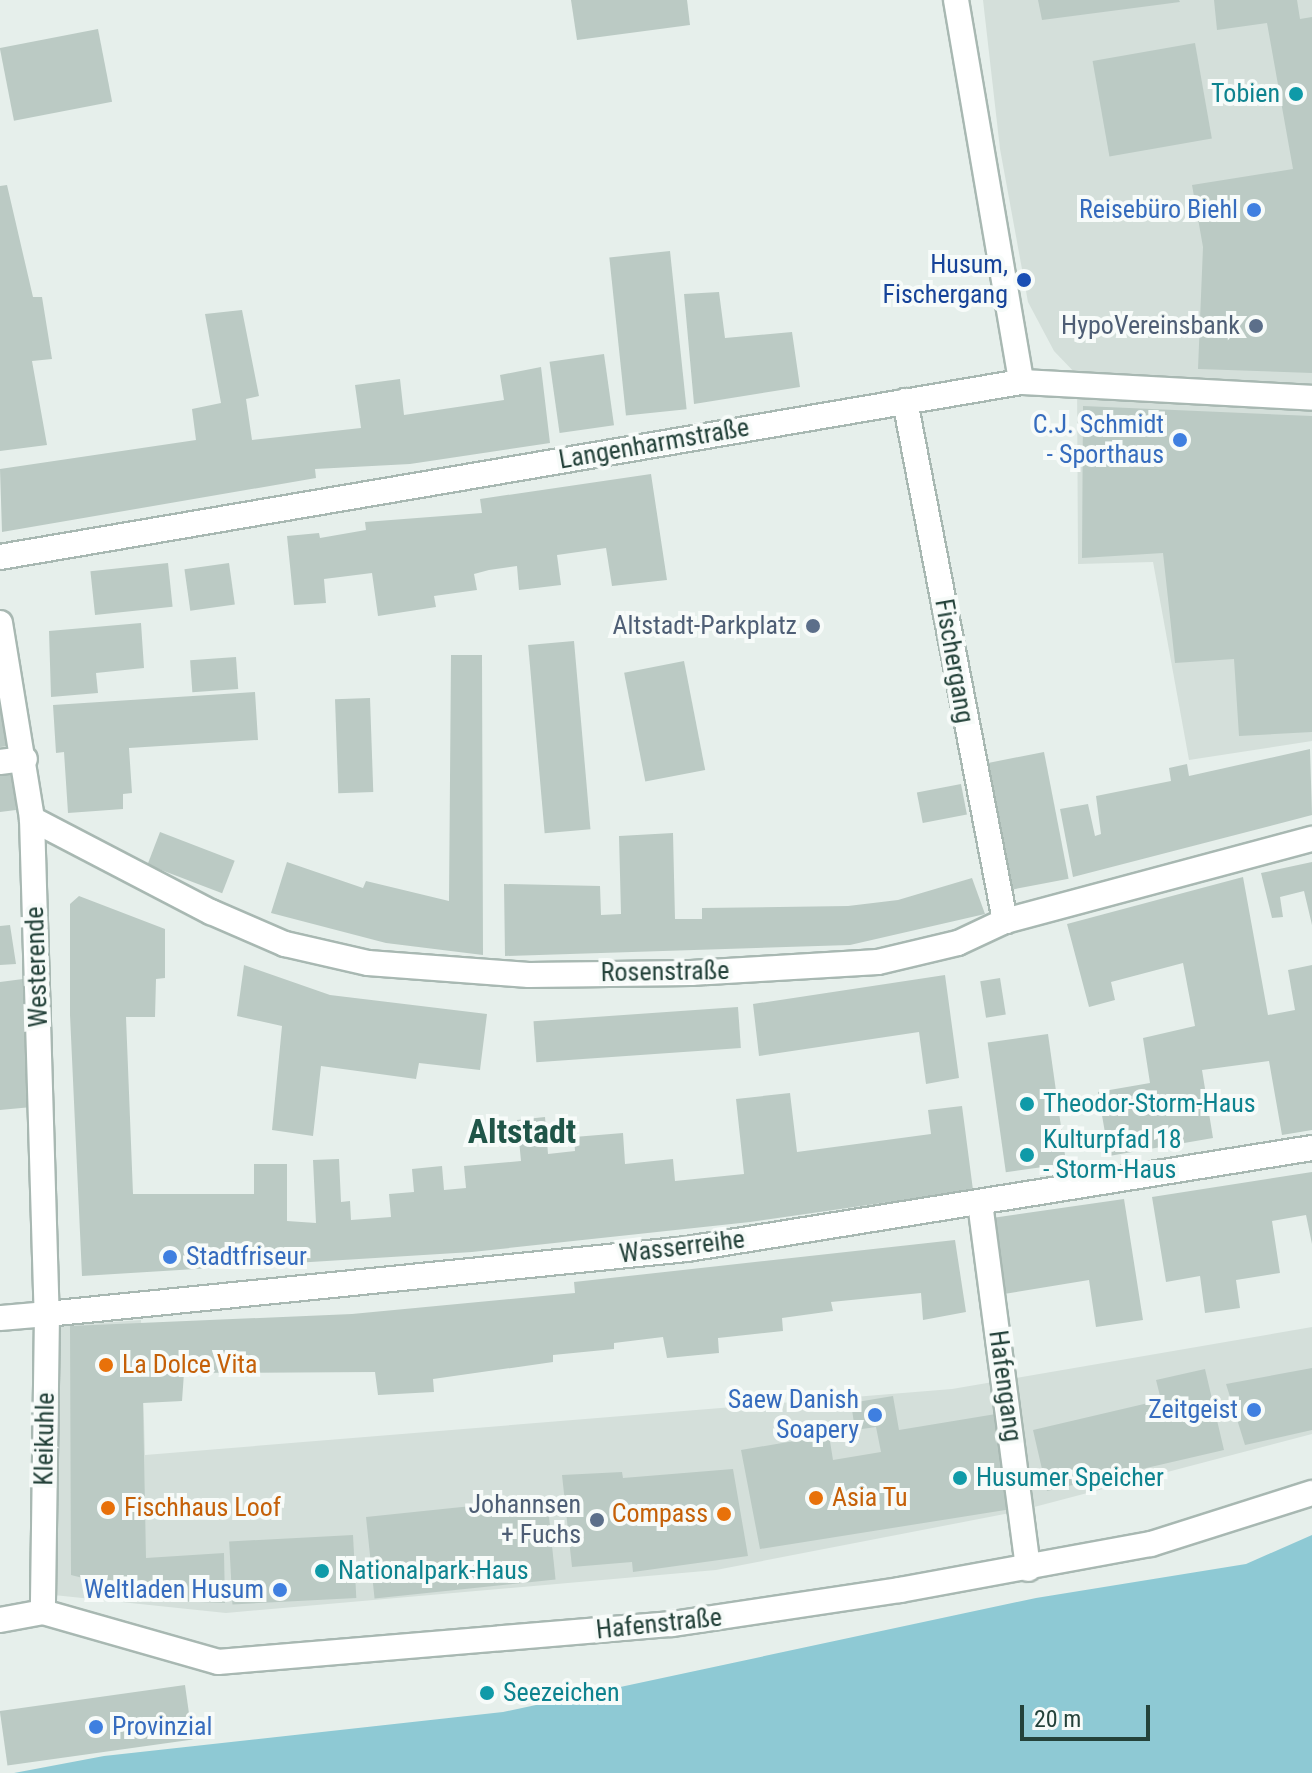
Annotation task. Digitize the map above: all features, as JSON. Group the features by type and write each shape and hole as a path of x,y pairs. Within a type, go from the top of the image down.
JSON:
{"street":[{"path":"956,0 1021,382"},
{"name":"Langenharmstraße","path":"0,557 1021,382 1312,398"},
{"name":"Fischergang","path":"905,401 961,708 1005,921"},
{"name":"Westerende","path":"0,623 25,759 32,819 47,1314"},
{"path":"0,762 25,759"},
{"name":"Rosenstraße","path":"32,819 211,912 285,944 368,963 448,973 691,973 878,962 958,943 1005,921 1312,839"},
{"name":"Wasserreihe","path":"47,1314 687,1249 1312,1148"},
{"name":"Hafengang","path":"980,1203 1028,1569"},
{"path":"0,1318 47,1314"},
{"name":"Kleikuhle","path":"43,1612 47,1314"},
{"name":"Hafenstraße","path":"0,1620 43,1612 218,1662 672,1624 1028,1569 1151,1544 1312,1493"}],"shaded area":[{"path":"983,0 1312,0 1312,741 1189,760 1153,562 1078,564 1077,375 1054,351 1028,302 1000,149"},
{"path":"141,1320 145,1455 952,1389 1312,1327 1312,1434 1015,1512 716,1570 226,1613 44,1594 47,1327"}],"water":[{"path":"1312,1535 1312,1773 14,1773 104,1756 503,1712 1036,1598 1246,1564"}],"building":[{"path":"571,0 687,0 690,25 577,40"},
{"path":"1038,0 1179,0 1180,2 1042,20"},
{"path":"1214,0 1297,0 1300,19 1312,17 1312,373 1198,369 1203,247 1192,185 1293,169 1267,23 1217,30"},
{"path":"98,29 112,102 14,121 0,48"},
{"path":"1195,43 1212,139 1109,157 1093,61"},
{"path":"7,185 33,297 42,297 52,359 32,361 47,445 0,451 0,186"},
{"path":"670,251 687,409 626,416 609,257"},
{"path":"719,292 725,338 792,332 800,387 694,404 684,294"},
{"path":"242,310 259,396 246,399 252,440 361,428 355,385 400,379 404,415 504,400 500,375 541,367 550,443 410,464 315,469 316,478 2,532 0,469 196,440 192,409 221,403 205,314"},
{"path":"604,354 614,425 560,433 550,362"},
{"path":"1083,406 1312,416 1312,732 1239,736 1234,659 1175,663 1163,553 1082,558"},
{"path":"651,474 667,580 612,586 606,548 557,555 561,585 519,590 517,566 489,570 474,574 477,590 434,596 436,607 378,616 372,573 324,579 326,603 294,605 287,536 319,533 320,538 366,530 365,522 482,513 480,499"},
{"path":"168,563 173,607 95,615 90,571"},
{"path":"229,563 235,605 190,611 184,569"},
{"path":"141,623 144,668 96,673 98,693 51,697 49,631"},
{"path":"574,641 590,829 545,833 528,645"},
{"path":"451,655 482,655 483,955 386,943 271,913 287,862 363,888 366,881 449,901"},
{"path":"236,657 238,689 192,692 190,660"},
{"path":"684,661 705,770 645,782 624,673"},
{"path":"0,685 11,746 0,747"},
{"path":"255,692 258,740 129,748 132,793 123,794 123,809 68,813 64,752 56,753 53,705"},
{"path":"370,698 373,792 338,793 335,699"},
{"path":"1310,749 1312,815 1073,877 1060,809 1088,804 1095,836 1101,834 1096,796 1171,781 1169,768 1187,764 1189,776"},
{"path":"1044,752 1069,879 1013,890 988,763"},
{"path":"13,768 16,810 0,812 0,770"},
{"path":"961,784 967,814 923,823 917,793"},
{"path":"160,832 235,861 222,893 147,865"},
{"path":"673,833 675,919 702,919 702,908 848,906 898,900 972,878 985,914 850,945 505,956 504,884 600,886 601,915 621,914 619,836"},
{"path":"1312,862 1312,925 1304,891 1280,897 1283,917 1272,918 1261,873"},
{"path":"1243,877 1268,1015 1295,1010 1288,970 1312,965 1312,1130 1282,1135 1269,1061 1202,1070 1213,1138 1109,1156 1098,1092 1150,1083 1143,1038 1195,1026 1183,963 1111,982 1115,1000 1089,1007 1067,924"},
{"path":"79,896 165,929 165,978 156,979 155,1017 126,1017 133,1194 254,1194 254,1164 287,1164 287,1221 316,1223 313,1160 339,1159 341,1202 350,1201 351,1220 391,1217 389,1194 414,1192 412,1169 442,1166 444,1190 466,1188 464,1166 521,1161 517,1120 545,1117 548,1154 575,1151 574,1137 623,1133 625,1164 673,1159 675,1181 744,1174 736,1099 790,1093 797,1152 931,1134 928,1110 962,1106 973,1190 750,1222 472,1252 82,1276 70,1015 70,904"},
{"path":"10,925 16,964 0,965 0,926"},
{"path":"244,965 330,995 487,1014 480,1070 419,1063 416,1079 321,1066 313,1136 272,1130 282,1026 237,1016"},
{"path":"945,975 959,1078 926,1084 919,1032 759,1056 753,1004"},
{"path":"1000,978 1006,1015 986,1018 980,981"},
{"path":"23,979 32,1107 0,1110 0,982"},
{"path":"738,1007 741,1048 536,1062 533,1021"},
{"name":"Theodor-Storm-Haus","path":"1048,1034 1066,1164 1006,1172 988,1042"},
{"path":"1312,1172 1312,1244 1306,1215 1272,1221 1280,1273 1236,1280 1240,1308 1205,1313 1200,1276 1166,1282 1152,1197"},
{"path":"1124,1199 1143,1320 1096,1327 1089,1280 1004,1294 992,1218"},
{"path":"955,1240 966,1312 923,1320 921,1293 831,1302 833,1311 782,1318 783,1331 718,1338 719,1353 667,1358 663,1337 614,1343 614,1349 553,1355 553,1362 433,1379 434,1392 378,1395 375,1372 184,1373 182,1401 143,1403 146,1558 224,1553 225,1603 174,1601 71,1575 70,1326 352,1314 575,1293 574,1282"},
{"path":"1312,1368 1312,1430 1245,1445 1226,1384"},
{"path":"1205,1369 1224,1450 1047,1491 1033,1430 1161,1400 1156,1380"},
{"path":"893,1396 899,1430 1002,1413 1018,1508 760,1549 741,1450 829,1435 833,1460 881,1452 876,1427 855,1430 851,1403"},
{"path":"733,1469 748,1556 633,1572 632,1562 572,1567 562,1475 622,1472 623,1478"},
{"path":"547,1498 556,1580 375,1599 366,1517"},
{"name":"Nationalpark-Haus","path":"353,1535 356,1598 232,1604 229,1541"},
{"name":"Provinzial","path":"185,1685 193,1739 7,1765 0,1711"}],"place":[{"name":"Tobien","path":"1296,94"},
{"name":"Reisebüro Biehl","path":"1254,210"},
{"name":"Husum, Fischergang","path":"1024,280"},
{"name":"HypoVereinsbank","path":"1256,326"},
{"name":"C.J. Schmidt - Sporthaus","path":"1180,440"},
{"name":"Altstadt-Parkplatz","path":"813,626"},
{"name":"Theodor-Storm-Haus","path":"1027,1104"},
{"name":"Kulturpfad 18 - Storm-Haus","path":"1027,1155"},
{"name":"Stadtfriseur","path":"170,1257"},
{"name":"La Dolce Vita","path":"106,1365"},
{"name":"Zeitgeist","path":"1254,1410"},
{"name":"Saew Danish Soapery","path":"875,1415"},
{"name":"Husumer Speicher","path":"960,1478"},
{"name":"Asia Tu","path":"816,1498"},
{"name":"Fischhaus Loof","path":"108,1508"},
{"name":"Compass","path":"724,1514"},
{"name":"Johannsen + Fuchs","path":"597,1520"},
{"name":"Nationalpark-Haus","path":"322,1571"},
{"name":"Weltladen Husum","path":"280,1590"},
{"name":"Seezeichen","path":"487,1693"},
{"name":"Provinzial","path":"96,1727"}],"district":[{"name":"Altstadt","path":"522,1132"}]}
